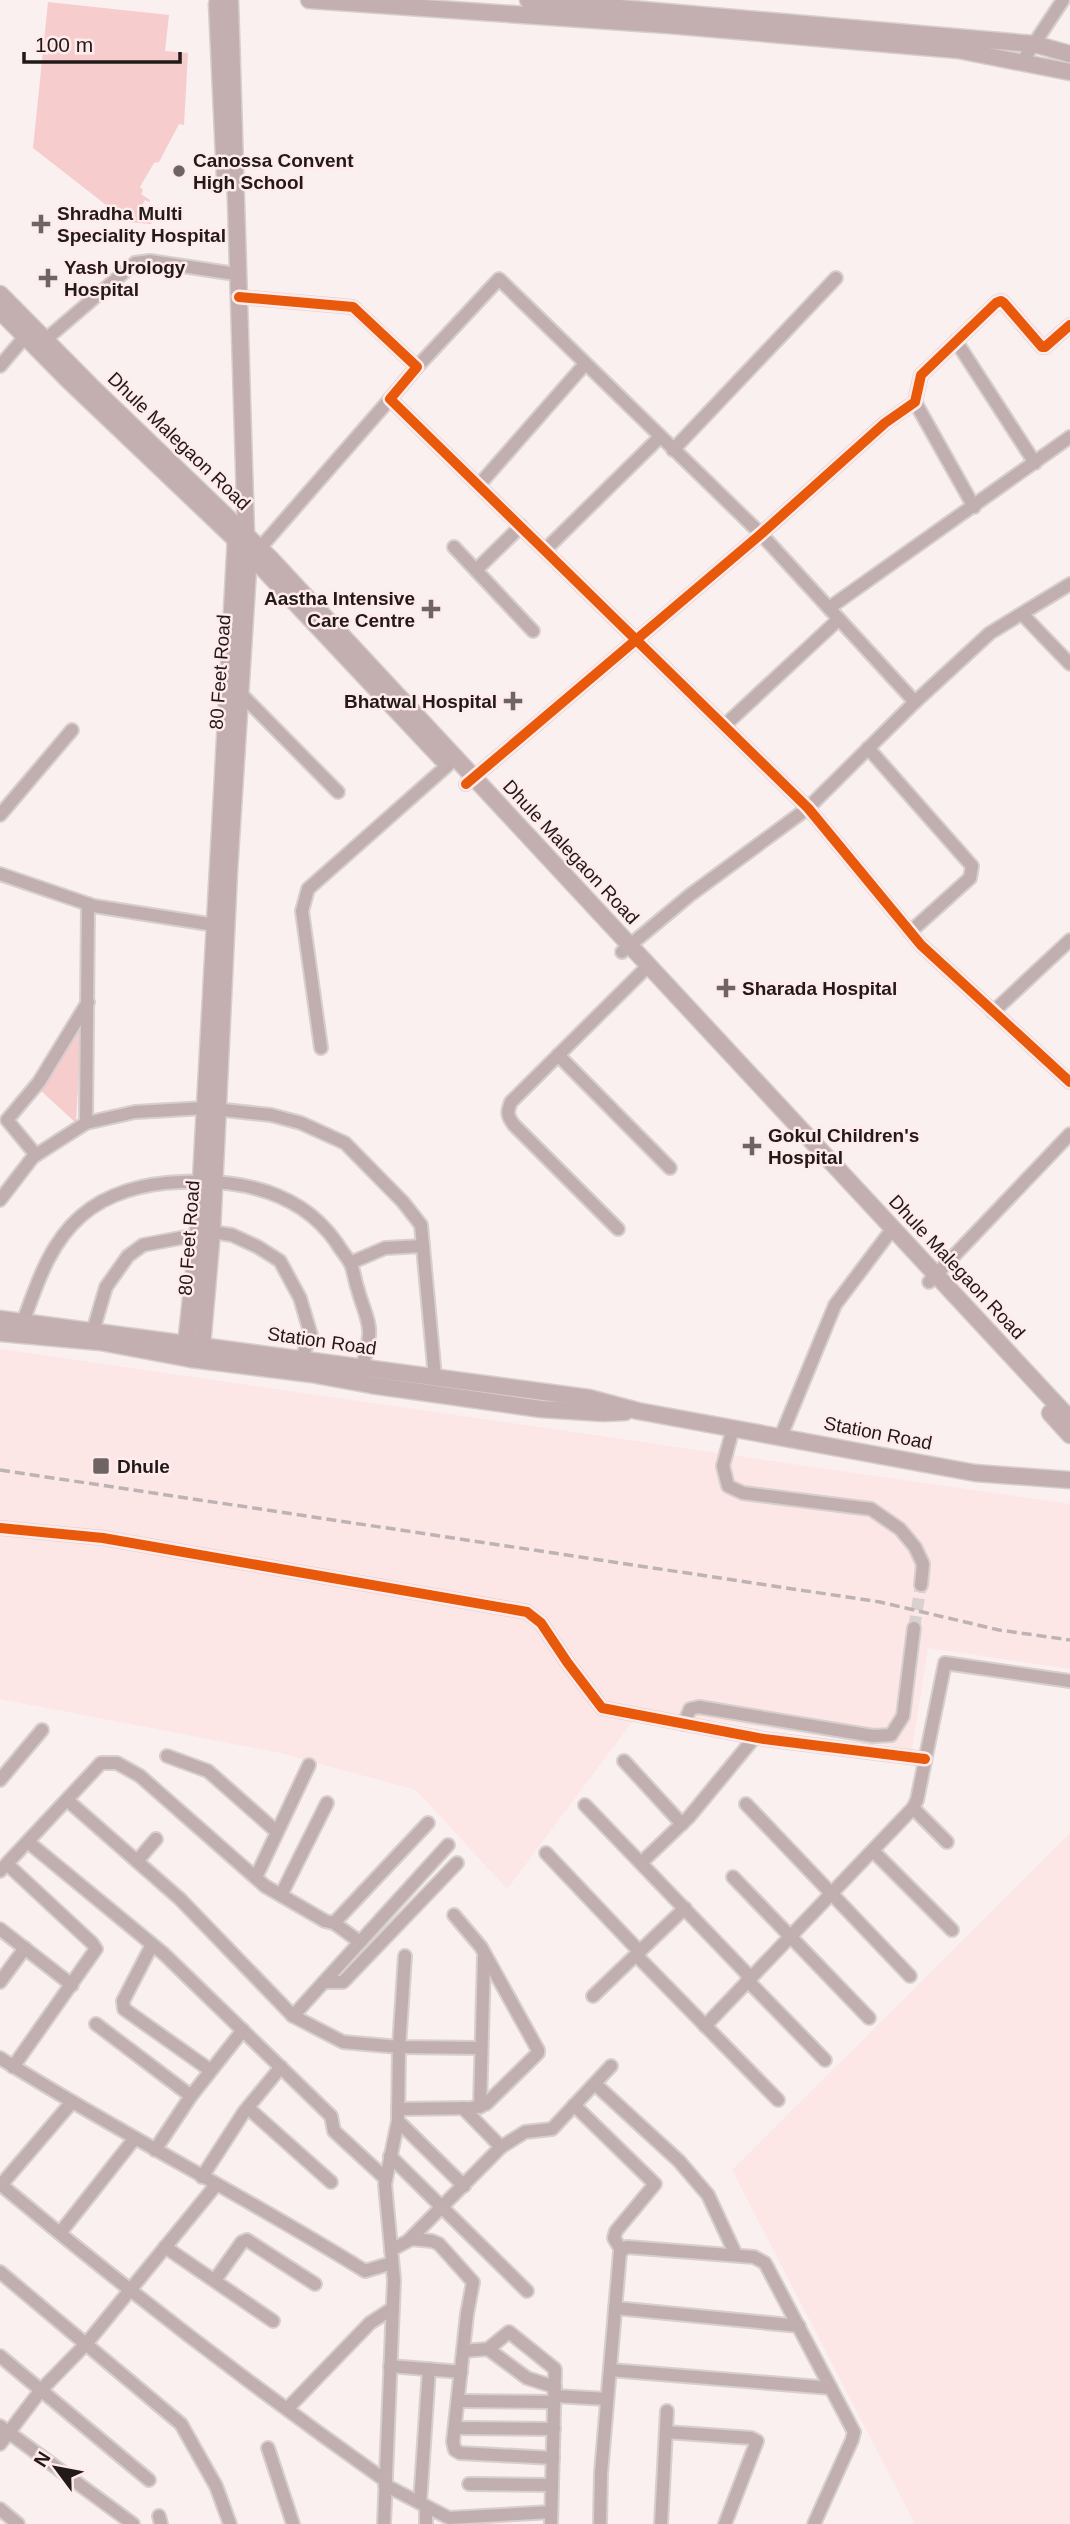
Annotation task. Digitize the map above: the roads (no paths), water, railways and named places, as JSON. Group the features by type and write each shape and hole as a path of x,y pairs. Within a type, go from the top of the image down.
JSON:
{"main road":[{"path":"309,0 586,8 1034,44 1070,54"},
{"path":"528,0 958,50 1070,72"},
{"name":"80 Feet Road","path":"221,1 239,532"},
{"name":"80 Feet Road","path":"211,1109 215,925 239,532 239,297 221,1"},
{"name":"Dhule Malegaon Road","path":"0,294 35,335 239,532 933,1279 1070,1419"},
{"path":"0,312 35,335"},
{"path":"254,551 448,765 470,781"},
{"name":"80 Feet Road","path":"194,1345 205,1234 240,692 254,551"},
{"path":"933,1279 1070,1435"},
{"name":"Station Road","path":"0,1319 595,1399 638,1411 975,1473 1070,1480"},
{"name":"Station Road","path":"0,1333 100,1342 191,1359 311,1374 541,1409 603,1413 638,1411"}],"street":[{"path":"1022,62 1063,0"},
{"path":"0,366 35,335 135,263 150,261 229,273"},
{"path":"673,450 836,278"},
{"path":"254,551 499,279 761,534 915,702"},
{"path":"239,297 353,307 417,367"},
{"path":"974,506 915,402 920,377 1001,301 1042,347 1070,325"},
{"path":"956,341 1035,463"},
{"path":"479,485 585,364"},
{"path":"390,399 808,808 921,945 1070,1082"},
{"path":"470,781 761,534 885,423 915,402"},
{"path":"545,550 660,437"},
{"path":"829,608 1070,437"},
{"path":"477,570 522,526"},
{"path":"454,547 533,631"},
{"path":"626,949 690,895 808,808 915,702 990,633 1070,584"},
{"path":"1022,614 1070,664"},
{"path":"724,725 839,619"},
{"path":"240,692 338,792"},
{"path":"0,815 5,800 72,730"},
{"path":"868,748 972,866 970,878 910,932"},
{"path":"321,1048 302,911 308,889 448,765"},
{"path":"0,874 88,904 215,925"},
{"path":"86,1123 88,904"},
{"path":"993,1012 1070,940"},
{"path":"618,1230 508,1118 508,1110 511,1102 644,969"},
{"path":"36,1155 7,1120 39,1082 88,1001"},
{"path":"558,1055 670,1168"},
{"path":"0,1200 36,1155 86,1123 135,1112 211,1109 301,1123 345,1143 403,1202 421,1225 435,1377"},
{"path":"933,1279 1070,1134"},
{"path":"23,1322 48,1258 63,1233 81,1215 99,1203 124,1192 160,1182 207,1181 246,1186 303,1208 323,1225 351,1264 370,1334 362,1367"},
{"path":"781,1436 835,1305 890,1233"},
{"path":"93,1332 106,1287 128,1256 143,1245 205,1234 232,1235 280,1261 300,1297 311,1335 301,1359"},
{"path":"351,1264 385,1248 423,1246"},
{"path":"733,1428 723,1466 727,1486 743,1493 871,1509 900,1530 915,1547 923,1564 921,1585"},
{"path":"0,1528 103,1538 527,1612 541,1623 602,1708 755,1737 925,1759"},
{"path":"684,1724 690,1709 699,1707 873,1736 891,1735 903,1716 914,1628"},
{"path":"705,2026 912,1808 916,1800 945,1663 1070,1681"},
{"path":"0,1780 42,1730"},
{"path":"642,1863 682,1824 755,1737"},
{"path":"167,1756 208,1771 277,1832"},
{"path":"13,2067 95,1952 94,1946 3,1868 106,1761 117,1762 143,1778 256,1877 325,1921 334,1923 360,1942"},
{"path":"624,1761 682,1824"},
{"path":"256,1877 309,1765"},
{"path":"67,1800 189,1908 293,2016 340,2041 399,2047 481,2048"},
{"path":"281,1895 327,1802"},
{"path":"746,1804 910,1976"},
{"path":"585,1805 685,1908 825,2060"},
{"path":"912,1808 947,1842"},
{"path":"334,1923 428,1823"},
{"path":"137,1861 156,1839"},
{"path":"28,1842 152,1945 243,2029 331,2116 334,2131 386,2179"},
{"path":"293,2016 449,1845"},
{"path":"873,1851 952,1930"},
{"path":"546,1853 705,2026 778,2100"},
{"path":"324,1982 343,1982 457,1863"},
{"path":"733,1877 869,2018"},
{"path":"593,1996 685,1908"},
{"path":"398,2115 480,2107 491,2101 536,2057 538,2050 484,1954 454,1915"},
{"path":"0,1928 72,1985"},
{"path":"152,1945 124,2001 124,2009 210,2070"},
{"path":"0,1982 25,1948"},
{"path":"480,2107 484,1954"},
{"path":"383,2524 393,2308 386,2179 398,2115 405,1956"},
{"path":"96,2024 191,2096"},
{"path":"155,2150 191,2096 243,2029"},
{"path":"0,2058 155,2150 294,2227 365,2271 392,2257 501,2147 520,2134 552,2129 611,2067"},
{"path":"202,2177 248,2108 281,2067"},
{"path":"594,2084 678,2161 708,2196 736,2255"},
{"path":"72,2102 1,2184 130,2290 386,2483 456,2521 551,2518 555,2395 555,2373 552,2365 511,2333 506,2332 488,2348 463,2351"},
{"path":"574,2105 655,2184 616,2231 614,2238 621,2250 600,2482 600,2524"},
{"path":"248,2108 331,2182"},
{"path":"463,2108 501,2147"},
{"path":"398,2115 464,2186"},
{"path":"60,2233 135,2138"},
{"path":"390,2156 527,2291"},
{"path":"0,2444 4,2429 86,2344 216,2185"},
{"path":"411,2239 439,2244 473,2282 453,2446 460,2453 553,2458"},
{"path":"215,2280 242,2242 247,2240 315,2284"},
{"path":"165,2247 273,2321"},
{"path":"621,2250 627,2247 754,2256 765,2263 853,2428 854,2436 814,2524"},
{"path":"0,2272 181,2424 216,2486 230,2524"},
{"path":"287,2409 370,2323 393,2308"},
{"path":"615,2308 799,2326"},
{"path":"488,2348 527,2378 555,2395"},
{"path":"0,2356 149,2480"},
{"path":"390,2366 461,2372"},
{"path":"426,2524 423,2505 429,2369"},
{"path":"610,2370 831,2388"},
{"path":"458,2401 555,2395 607,2399"},
{"path":"662,2524 667,2411"},
{"path":"455,2428 554,2429"},
{"path":"4,2429 133,2524"},
{"path":"666,2432 751,2438 757,2441 725,2524"},
{"path":"268,2448 293,2524"},
{"path":"469,2484 552,2485"},
{"path":"0,2510 18,2524"}],"tunnel":[{"path":"914,1628 921,1585"}],"railway":[{"path":"0,1470 880,1602 999,1630 1070,1640"}],"place":[{"name":"Canossa Convent High School","path":"179,171"},
{"name":"Shradha Multi Speciality Hospital","path":"41,224"},
{"name":"Yash Urology Hospital","path":"48,278"},
{"name":"Aastha Intensive Care Centre","path":"431,609"},
{"name":"Bhatwal Hospital","path":"513,701"},
{"name":"Sharada Hospital","path":"726,988"},
{"name":"Gokul Children's Hospital","path":"752,1146"},
{"name":"Dhule","path":"101,1466"}]}
